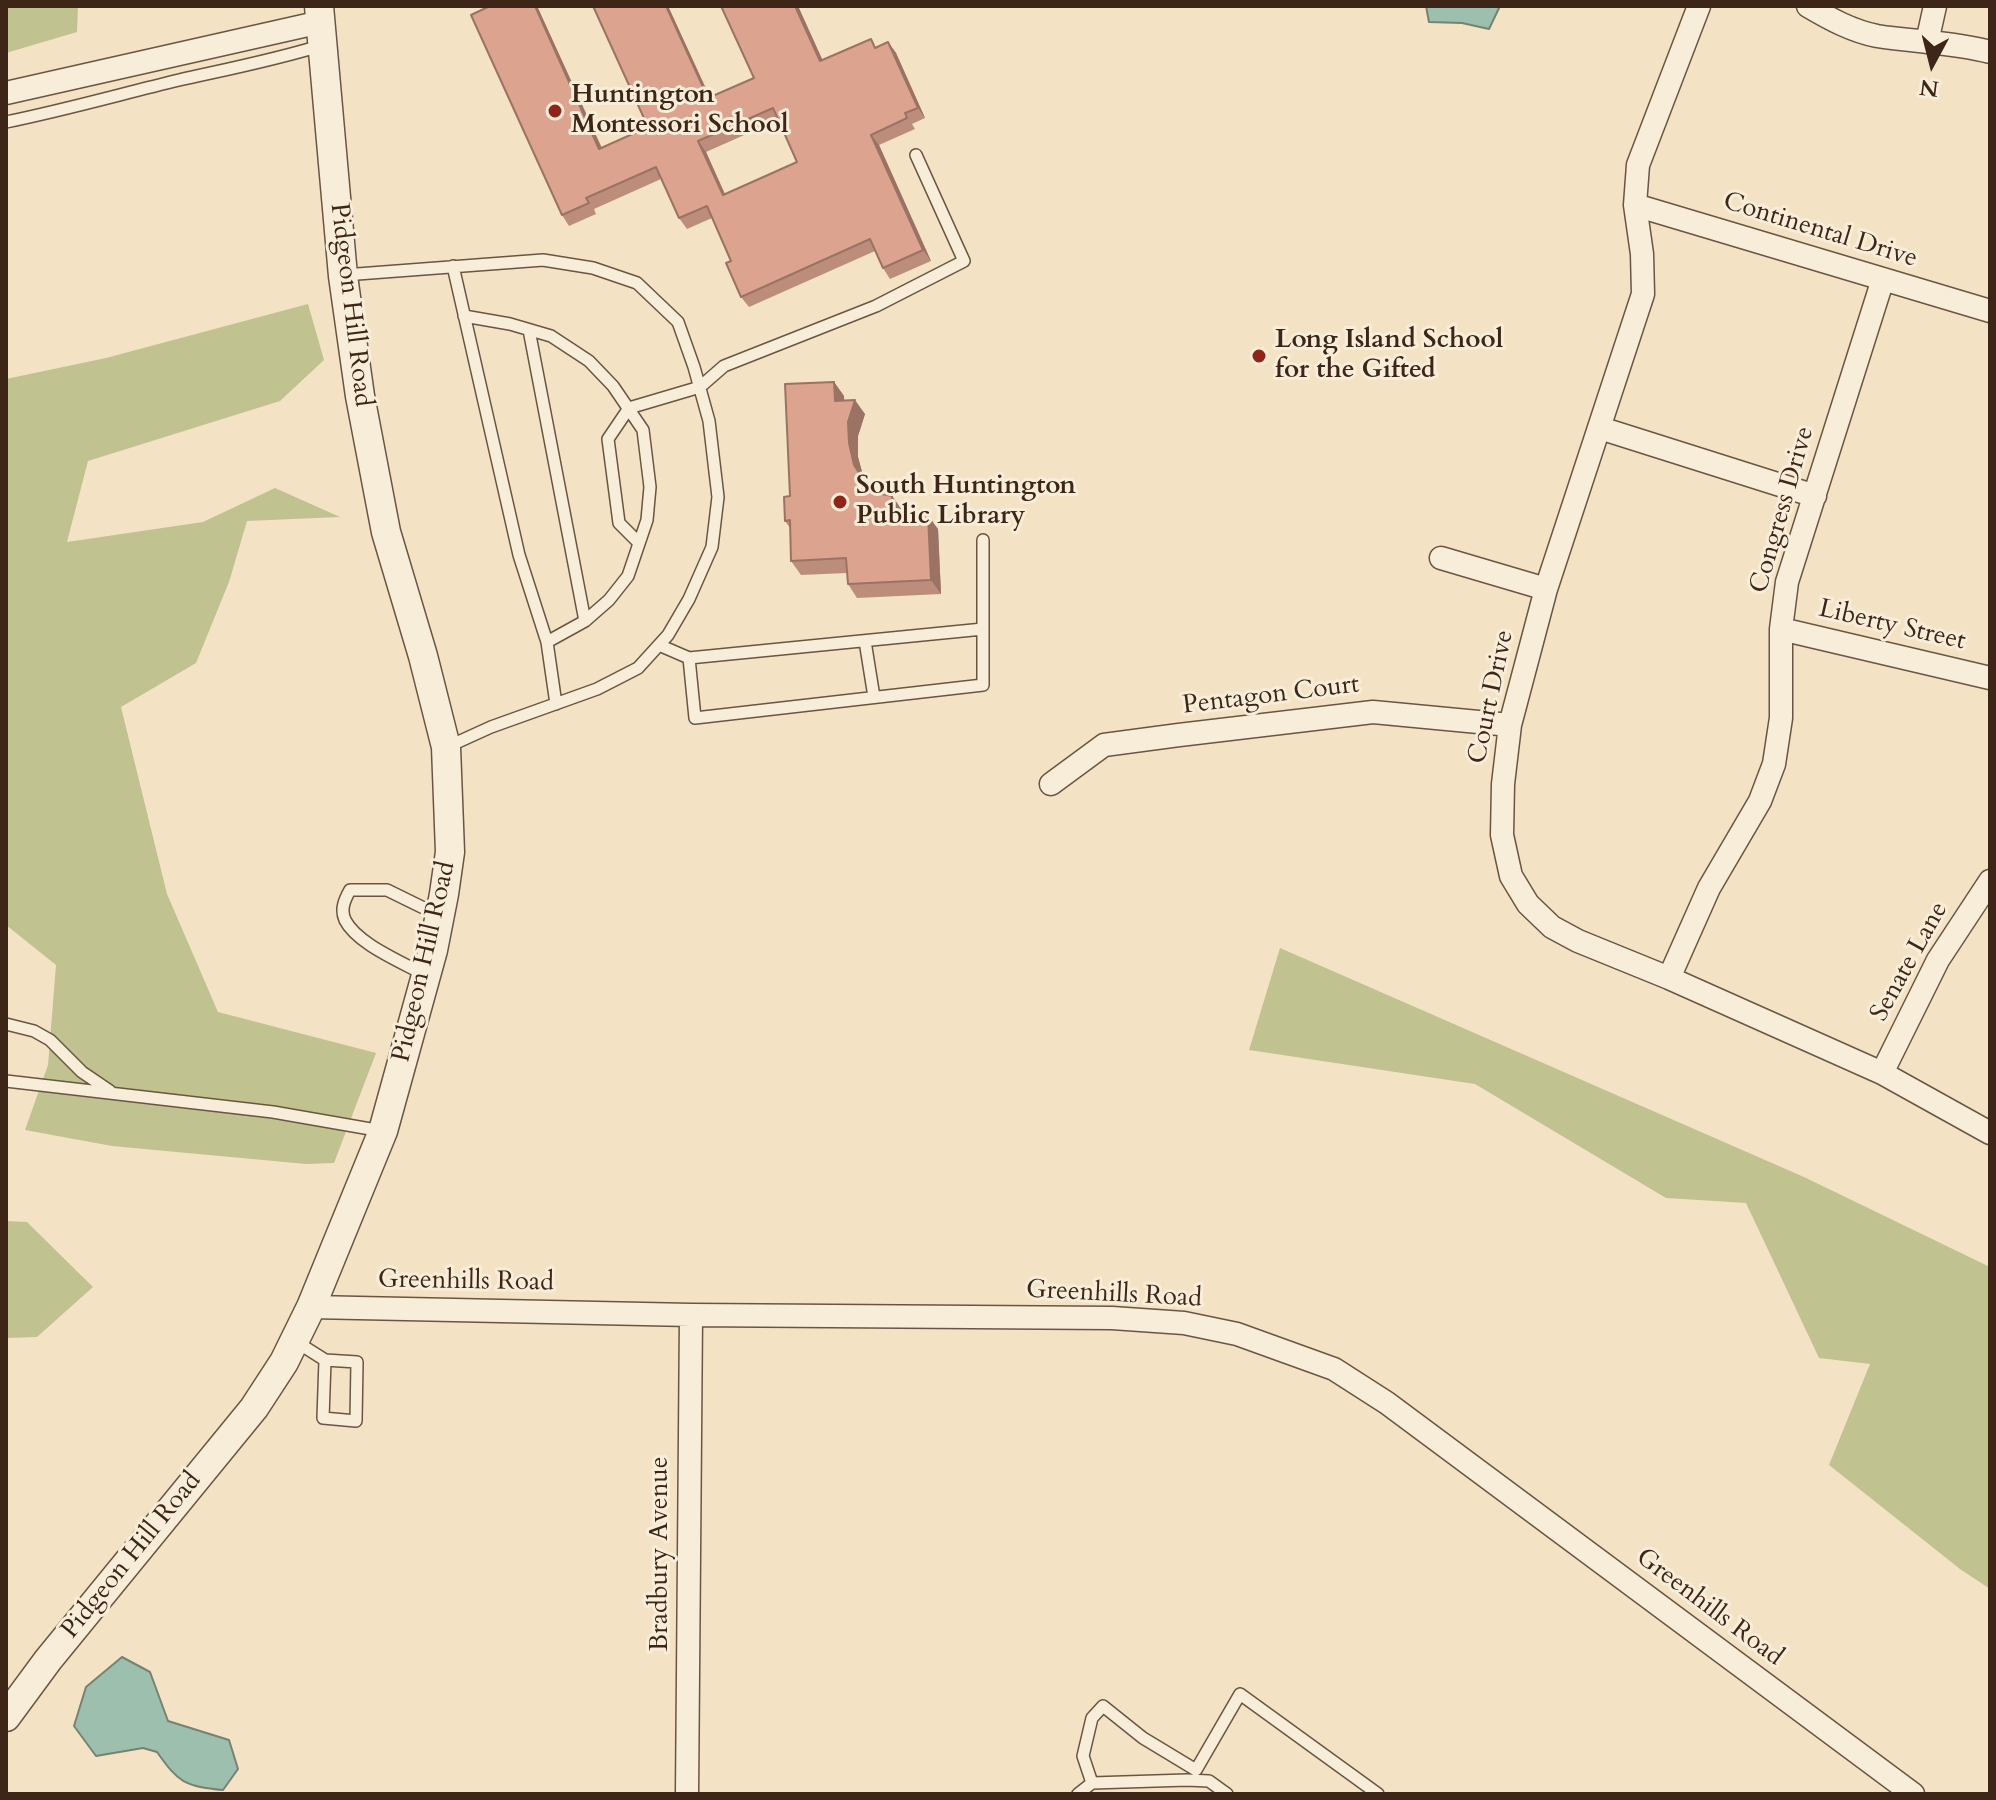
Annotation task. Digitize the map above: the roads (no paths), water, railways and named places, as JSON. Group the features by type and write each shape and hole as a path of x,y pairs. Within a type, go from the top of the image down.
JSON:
{"street":[{"name":"Court Drive","path":"1699,6 1638,165 1635,205 1642,254 1643,294 1546,589 1510,725 1503,784 1502,835 1511,876 1528,904 1552,927 1578,941 1882,1073 1990,1133"},
{"path":"1808,6 1838,23 1875,35 1990,52"},
{"path":"1927,42 1935,6"},
{"path":"6,93 321,24"},
{"name":"Pidgeon Hill Road","path":"6,1717 48,1660 254,1408 284,1362 311,1307 383,1131 439,916 450,852 446,747 386,532 360,396 343,276 321,24"},
{"name":"Continental Drive","path":"1635,205 1990,311"},
{"name":"Congress Drive","path":"1669,978 1709,888 1760,801 1774,764 1781,718 1781,629 1787,582 1883,279"},
{"path":"1600,428 1815,496"},
{"path":"1441,558 1546,589"},
{"name":"Liberty Street","path":"1781,629 1989,676"},
{"name":"Pentagon Court","path":"1051,784 1104,745 1179,735 1373,712 1510,725"},
{"name":"Senate Lane","path":"1882,1073 1938,960 1990,881"},
{"name":"Greenhills Road","path":"311,1307 691,1315 1112,1318 1184,1323 1237,1334 1334,1369 1387,1403 1913,1794"},
{"name":"Bradbury Avenue","path":"687,1794 691,1315"}],"lane":[{"path":"6,122 267,62 321,24"},
{"path":"639,543 619,523 608,439 629,408 700,387 724,366 876,306 964,261 916,155"},
{"path":"343,276 543,260 593,268 637,283 678,322 709,421 718,497 712,547 689,599 668,635 638,668 597,689 446,747"},
{"path":"453,266 519,555 547,642 556,704"},
{"path":"464,316 510,324 551,336 589,361 613,386 643,430 650,487 647,520 628,576 609,600 585,621 547,642"},
{"path":"529,330 585,621"},
{"path":"689,658 695,718 983,685 983,540"},
{"path":"659,645 689,658 983,629"},
{"path":"865,641 874,697"},
{"path":"425,975 365,941 345,920 343,903 350,890 387,890 439,916"},
{"path":"6,1024 34,1031 50,1040 82,1072 114,1094"},
{"path":"6,1081 273,1112 383,1131"},
{"path":"294,1340 325,1360 357,1362 356,1421 323,1418 325,1360"},
{"path":"1092,1783 1083,1756 1092,1718 1103,1706 1143,1738 1196,1770 1240,1694 1378,1794"},
{"path":"1078,1794 1092,1783 1209,1781 1227,1794"}],"place":[{"name":"Huntington Montessori School","path":"555,111"},
{"name":"Long Island School for the Gifted","path":"1259,356"},
{"name":"South Huntington Public Library","path":"840,502"}]}
